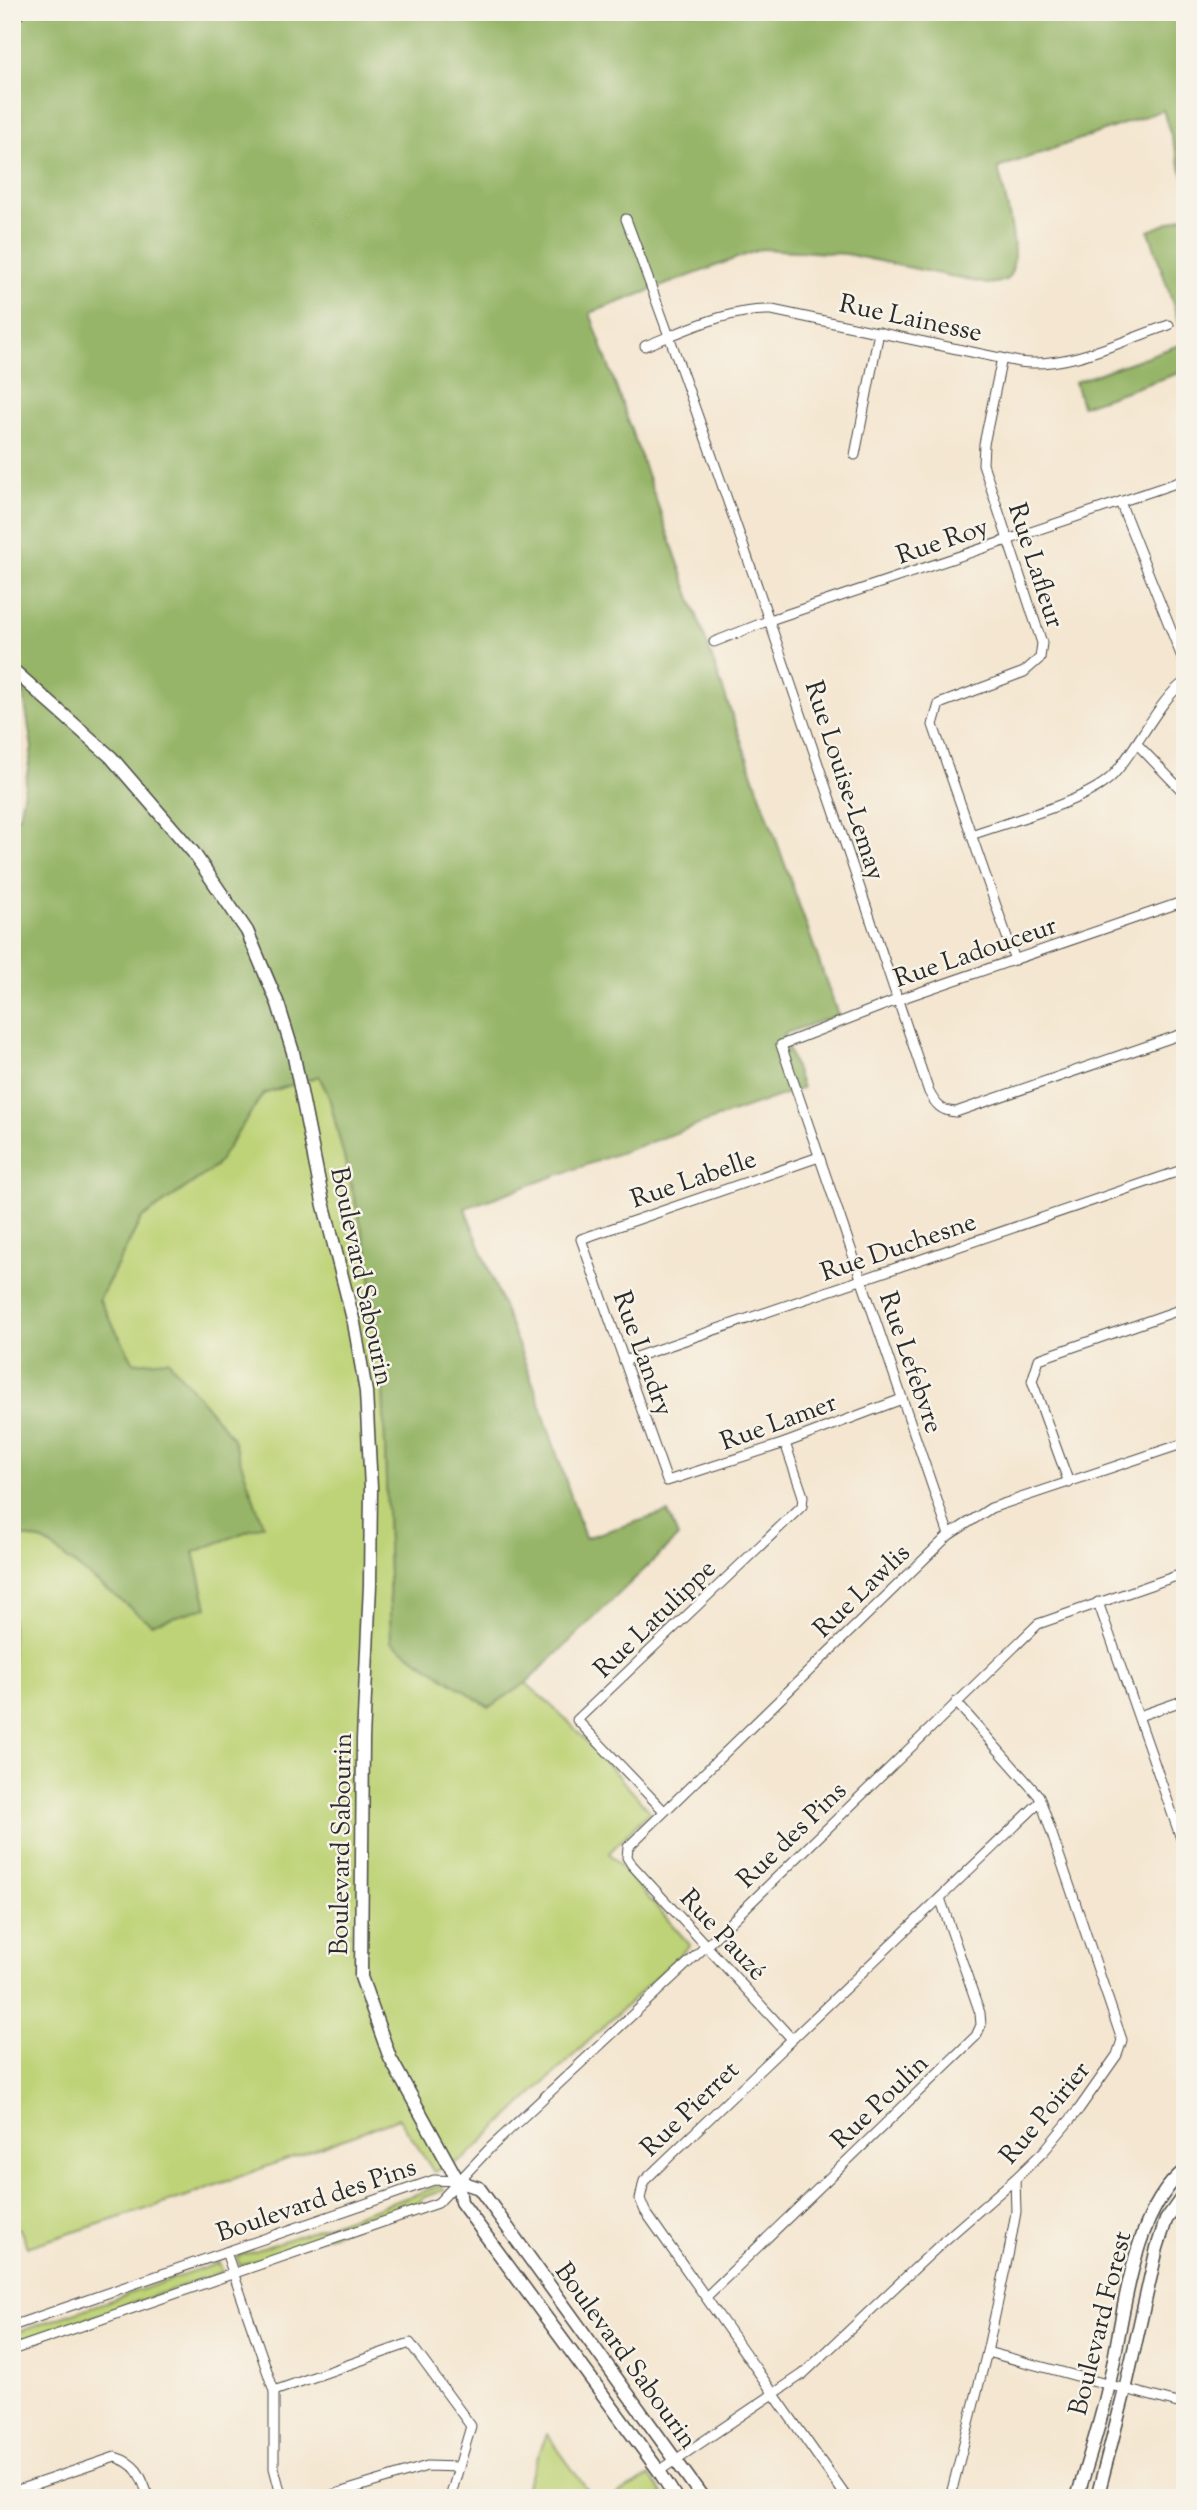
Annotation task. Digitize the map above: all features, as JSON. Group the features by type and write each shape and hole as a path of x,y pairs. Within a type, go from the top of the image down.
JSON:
{"street":[{"path":"12,17 19,12"},
{"name":"Rue Louise-Lemay","path":"626,219 770,620 897,1000 936,1105 945,1111 956,1112 1185,1033"},
{"name":"Rue Lainesse","path":"645,346 724,317 764,310 1027,363 1054,363 1169,325"},
{"path":"855,455 879,332"},
{"name":"Rue Lafleur","path":"1002,358 983,457 984,469 1042,643 1040,658 1024,672 939,705 933,725 1015,960"},
{"name":"Rue Roy","path":"714,642 770,620 1185,480"},
{"path":"1120,502 1185,665"},
{"name":"Boulevard Sabourin","path":"12,669 111,757 193,852 247,931 278,1004 293,1052 323,1202 354,1323 366,1392 371,1516 363,1739 361,1977 390,2058 458,2181 461,2202 659,2471 676,2498"},
{"path":"971,835 1081,796 1101,786 1117,772 1138,745 1172,692 1185,682"},
{"path":"1138,745 1185,794"},
{"name":"Rue Ladouceur","path":"781,1045 897,1000 1185,901"},
{"name":"Rue Lefebvre","path":"781,1045 949,1535"},
{"name":"Rue Labelle","path":"581,1239 819,1157"},
{"name":"Rue Duchesne","path":"624,1361 1185,1169"},
{"name":"Rue Landry","path":"581,1239 667,1481"},
{"path":"1069,1483 1032,1381 1039,1359 1185,1308"},
{"name":"Rue Lamer","path":"667,1481 785,1443 902,1399"},
{"name":"Rue Latulippe","path":"664,1811 577,1720 802,1506 803,1496 785,1443"},
{"name":"Rue Lawlis","path":"627,1857 628,1847 664,1811 949,1535 991,1508 1185,1443"},
{"name":"Rue des Pins","path":"458,2181 705,1947 1038,1623 1185,1573"},
{"path":"1098,1602 1185,1850"},
{"path":"1139,1716 1185,1700"},
{"name":"Rue Poirier","path":"659,2471 803,2374 1044,2151 1079,2109 1117,2055 1122,2040 1039,1796 956,1702"},
{"name":"Rue Pierret","path":"847,2498 645,2211 640,2199 644,2181 1040,1802"},
{"name":"Rue Pauzé","path":"627,1857 705,1947 792,2039"},
{"name":"Rue Poulin","path":"706,2297 976,2036 981,2025 980,2013 940,1898"},
{"name":"Boulevard Forest","path":"1077,2498 1109,2385 1139,2243 1154,2205 1163,2191 1185,2170"},
{"path":"950,2498 987,2352 1016,2212 1015,2179"},
{"name":"Boulevard des Pins","path":"12,2326 434,2180 458,2181"},
{"name":"Boulevard Sabourin","path":"458,2181 479,2188 703,2498"},
{"name":"Boulevard des Pins","path":"12,2350 438,2203 458,2181"},
{"name":"Boulevard Forest","path":"1097,2498 1157,2249 1166,2220 1185,2193"},
{"path":"226,2252 274,2391 274,2468 280,2491 288,2498"},
{"path":"274,2391 410,2343 471,2426 450,2498"},
{"path":"987,2352 1185,2405"},
{"path":"12,2491 115,2456 131,2462 142,2479 149,2498"},
{"path":"321,2498 427,2466 459,2467"}],"green space":[{"path":"12,12 1185,12 1185,180 1163,110 998,168 1008,207 1014,256 1012,269 1004,281 987,284 846,254 761,249 590,313 838,1015 783,1034 802,1088 465,1208 534,1386 585,1538 668,1512 678,1537 526,1683 489,1707 391,1642 383,1382 368,1253 329,1097 319,1076 263,1094 215,1167 141,1219 99,1300 134,1363 168,1360 232,1437 263,1525 194,1552 207,1607 151,1624 44,1541 12,1534 12,819 19,816 32,748 16,645 12,638"},
{"path":"1185,216 1185,341 1149,231"},
{"path":"1185,343 1185,371 1082,406 1075,382"},
{"path":"319,1076 329,1097 368,1253 383,1382 391,1642 489,1707 526,1683 566,1719 650,1811 609,1853 690,1945 465,2158 434,2172 399,2118 184,2197 27,2247 20,2229 12,2226 12,1534 44,1541 152,1624 194,1552 262,1525 134,1363 99,1300 141,1219 215,1167 263,1094"},
{"path":"442,2185 444,2190 424,2197 415,2206 240,2266 237,2257"},
{"path":"219,2263 223,2272 12,2345 12,2334"},
{"path":"547,2434 593,2498 521,2498"},
{"path":"650,2476 666,2498 610,2498"}]}
